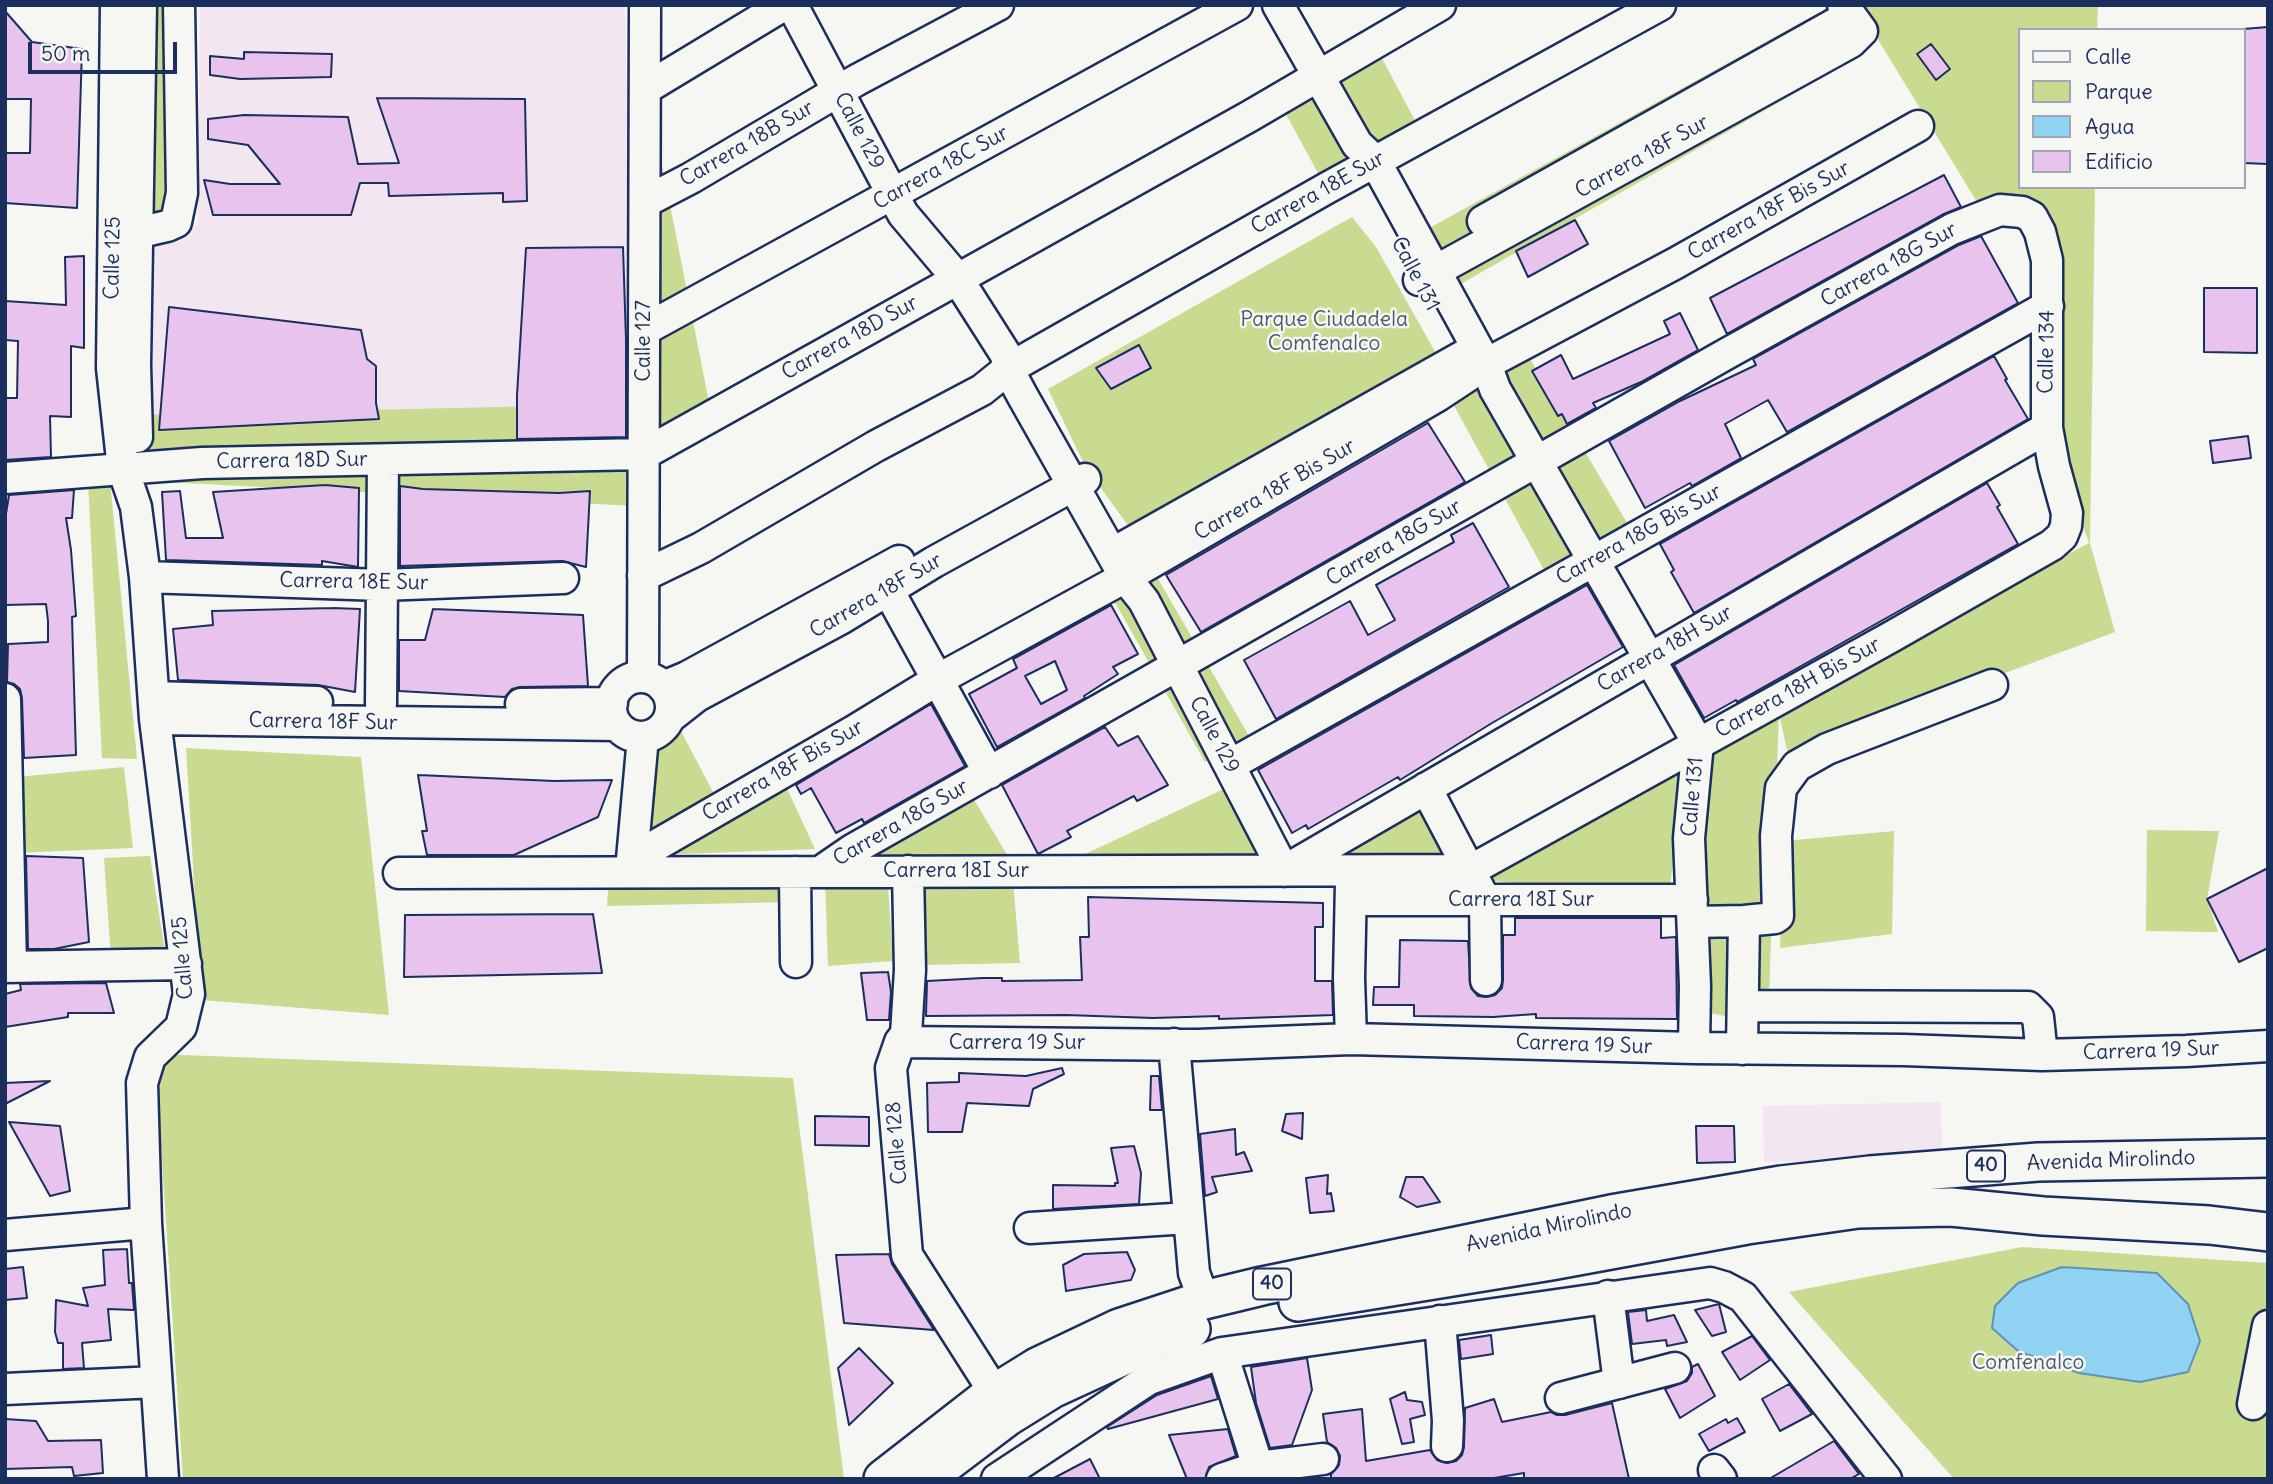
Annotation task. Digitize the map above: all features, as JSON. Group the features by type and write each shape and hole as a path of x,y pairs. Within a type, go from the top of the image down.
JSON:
{"main road":[{"name":"Avenida Mirolindo","path":"883,1479 922,1446 995,1393 1037,1367 1119,1328 1204,1300 1611,1214 1781,1185 2038,1162 2268,1158"},
{"name":"Avenida Mirolindo","path":"925,1479 1007,1417 1052,1389 1096,1368 1154,1342 1197,1327 1298,1302 1538,1263 1747,1225 1858,1209 1951,1207 2043,1216 2209,1225 2268,1232"}],"street":[{"name":"Calle 125","path":"116,5 112,368 130,468 145,577 155,708 189,994 181,1027 150,1057 142,1077 146,1223 163,1479"},
{"name":"Calle 125","path":"130,468 135,365 141,5"},
{"path":"137,233 176,222 182,193 179,5"},
{"name":"Calle 127","path":"645,5 643,576 653,682"},
{"path":"645,89 784,5"},
{"name":"Calle 129","path":"792,5 903,214 957,278 1016,369 1074,474 1127,561 1144,601 1284,870"},
{"name":"Carrera 18B Sur","path":"645,202 691,178 838,91 998,5"},
{"name":"Carrera 18C Sur","path":"644,330 1237,5"},
{"name":"Calle 131","path":"1278,5 1478,366 1537,462 1698,743 1689,838 1694,1048"},
{"name":"Carrera 18D Sur","path":"5,478 202,463 644,454 1250,116 1440,5"},
{"name":"Carrera 18E Sur","path":"643,576 701,548 876,446 1016,369 1075,352 1369,168 1660,5"},
{"name":"Carrera 18F Sur","path":"1422,267 1851,17"},
{"name":"Carrera 18F Bis Sur","path":"632,863 655,846 853,732 1127,561 1438,395 1478,366 1710,244 1918,126"},
{"name":"Calle 134","path":"1973,220 2000,211 2022,212 2032,217 2040,232 2047,260 2047,428 2067,513 2062,536 2052,545"},
{"name":"Carrera 18G Sur","path":"807,872 831,863 1537,462 1929,242 1973,220"},
{"name":"Carrera 18G Bis Sur","path":"1230,765 2048,306"},
{"name":"Carrera 18H Sur","path":"1284,870 2047,428"},
{"name":"Carrera 18D Sur","path":"202,463 590,457"},
{"path":"381,704 383,461"},
{"name":"Carrera 18F Sur","path":"669,718 697,696 842,618 1074,474"},
{"name":"Carrera 18F Sur","path":"653,682 687,677 878,573 1074,474"},
{"name":"Carrera 18H Bis Sur","path":"1471,870 2052,545"},
{"name":"Carrera 18E Sur","path":"145,577 382,584 564,578"},
{"path":"888,590 989,774"},
{"path":"624,722 660,730 669,718 671,701 653,682 626,682 614,695 624,722 632,863"},
{"name":"Carrera 18I Sur","path":"1351,900 1485,900 1692,911 1744,921 1775,918 1779,914 1776,836 1781,788 1797,766 1827,749 1992,685"},
{"path":"5,699 8,967 186,964"},
{"name":"Carrera 18F Sur","path":"155,708 381,704 624,722"},
{"name":"Carrera 18F Sur","path":"155,708 624,722"},
{"path":"1426,788 1485,900 1486,980"},
{"name":"Carrera 18I Sur","path":"398,873 632,863 807,872 1471,870"},
{"path":"1351,870 1351,1039"},
{"path":"796,962 807,872"},
{"name":"Calle 128","path":"908,872 909,970 906,1034 900,1042 891,1068 907,1255 995,1393"},
{"path":"1742,1049 1744,921"},
{"path":"1744,1006 2028,1007 2038,1017 2042,1055"},
{"name":"Carrera 19 Sur","path":"900,1042 1174,1044 1351,1039 2042,1055 2268,1046"},
{"path":"1174,1044 1194,1273 1204,1300"},
{"path":"1030,1228 1189,1217"},
{"path":"5,1235 146,1223"},
{"path":"997,1479 1149,1379 1222,1353 1710,1283 1743,1297 1878,1476"},
{"path":"1608,1296 1619,1383"},
{"path":"1440,1321 1448,1421 1447,1446"},
{"path":"2253,1404 2268,1326"},
{"path":"1222,1353 1258,1467"},
{"path":"1561,1398 1675,1368"},
{"path":"5,1389 156,1382"},
{"path":"1222,1479 1258,1467 1323,1459"}],"shaded area":[{"path":"200,5 625,5 635,432 151,447 144,237 197,225"},
{"path":"1941,1102 1942,1158 1764,1162 1763,1106"}],"green space":[{"path":"144,5 186,5 186,214 150,220"},
{"path":"1857,5 2098,5 2097,28 2018,28 2018,189 2095,189 2090,543 2115,632 1788,754 1779,714 1768,1024 1704,1012 1693,863 1707,747 2089,543 2081,520 2061,424 2064,277 2050,213 2022,196 1977,202"},
{"path":"1820,12 1853,60 1445,293 1415,236"},
{"path":"1368,32 1419,128 1324,184 1270,85"},
{"path":"652,114 710,407 655,438"},
{"name":"Parque Ciudadela Comfenalco","path":"1352,217 1376,247 1442,364 1137,538 1085,466 1048,389"},
{"path":"1529,357 1633,533 1550,581 1452,402"},
{"path":"637,404 635,506 144,481 138,415"},
{"path":"88,481 110,481 137,759 102,758"},
{"path":"1150,565 1249,736 1205,762 1108,590"},
{"path":"681,731 715,796 651,832 656,748"},
{"path":"186,748 361,757 389,1015 201,1000"},
{"path":"1683,760 1669,899 1476,879"},
{"path":"124,767 133,848 16,853 16,777"},
{"path":"784,782 815,849 654,855"},
{"path":"1228,787 1266,859 1064,864"},
{"path":"1423,792 1456,853 1309,860"},
{"path":"973,798 1015,868 850,862"},
{"path":"2147,830 2219,831 2207,899 2218,932 2146,931"},
{"path":"1894,831 1892,934 1780,948 1784,841"},
{"path":"150,856 166,958 111,959 104,858"},
{"path":"792,874 792,902 607,906 609,876"},
{"path":"920,875 1013,881 1020,963 923,965"},
{"path":"825,879 888,886 893,961 828,966"},
{"path":"155,1054 793,1078 844,1479 183,1479"},
{"name":"Comfenalco","path":"2022,1247 2268,1263 2268,1479 1954,1479 1789,1292"}],"water":[{"path":"2062,1267 2157,1273 2188,1304 2200,1341 2188,1372 2140,1382 2079,1373 2018,1351 1992,1328 1995,1306 2018,1283"}],"building":[{"path":"5,11 32,42 82,49 77,208 5,203 5,153 30,153 31,99 5,99"},
{"path":"2268,27 2268,164 2245,163 2245,29"},
{"path":"1931,44 1950,69 1936,80 1917,54"},
{"path":"244,52 332,54 331,77 240,79 210,75 210,56 244,59"},
{"path":"377,98 525,99 527,201 503,202 503,193 389,196 388,183 360,183 351,215 213,215 204,180 230,184 280,184 248,145 208,139 208,119 244,115 348,117 358,164 399,163"},
{"path":"1944,175 1961,207 1727,334 1710,298"},
{"path":"1575,220 1588,244 1528,277 1516,251"},
{"path":"1981,236 2018,303 1787,432 1768,400 1725,424 1741,458 1692,486 1690,483 1645,508 1609,441 1680,401 1756,365 1753,359 1959,245"},
{"path":"623,247 626,437 517,439 526,248"},
{"path":"84,256 84,348 71,346 71,417 50,416 51,457 5,460 5,398 17,398 18,341 5,340 5,301 66,305 65,257"},
{"path":"2204,288 2257,288 2257,353 2204,352"},
{"path":"169,307 361,330 367,359 376,366 379,419 159,430"},
{"path":"1680,313 1698,350 1641,382 1593,403 1596,408 1567,424 1562,414 1558,416 1532,371 1561,355 1573,379 1670,334 1664,321"},
{"path":"1139,345 1151,368 1111,389 1096,368"},
{"path":"1994,356 2028,419 1694,613 1671,572 1674,570 1660,544"},
{"path":"1428,423 1465,482 1201,632 1166,575"},
{"path":"2248,436 2251,458 2213,463 2210,441"},
{"path":"1987,483 2018,544 1704,718 1674,665"},
{"path":"325,485 359,488 358,567 322,561 322,565 166,560 162,492 180,491 186,538 223,538 213,492"},
{"path":"400,486 559,493 590,491 586,567 562,561 400,566"},
{"path":"74,490 72,518 66,518 76,616 72,617 76,755 24,758 22,698 20,689 7,682 8,644 48,642 48,621 46,604 5,605 5,520 9,495"},
{"path":"1473,523 1509,587 1276,719 1244,660 1350,601 1368,635 1395,620 1376,585 1454,542 1451,535"},
{"path":"1587,585 1623,647 1400,780 1398,777 1308,829 1306,825 1292,833 1258,770"},
{"path":"1111,605 1138,654 1113,667 1118,674 1084,696 1085,698 997,747 969,694 1017,668 1013,659","holes":["1055,661 1067,690 1041,704 1025,676"]},
{"path":"360,609 355,692 318,685 178,680 173,629 213,625 212,611"},
{"path":"433,609 583,615 588,686 520,687 512,689 505,697 399,691 399,640 425,640"},
{"path":"931,704 965,766 864,823 862,819 836,833 811,788 801,794 796,785"},
{"path":"1105,727 1118,746 1138,736 1168,785 1137,801 1134,796 1067,831 1071,837 1038,854 1002,785"},
{"path":"418,775 554,781 612,780 598,817 514,855 427,855 422,831 427,831"},
{"path":"26,856 83,858 89,942 54,949 28,949"},
{"path":"2268,868 2268,948 2239,962 2207,899"},
{"path":"1088,897 1323,903 1323,927 1315,927 1315,981 1332,981 1333,1015 1219,1019 1219,1016 926,1016 927,981 983,978 1002,978 1002,981 1082,980 1080,937 1089,937"},
{"path":"593,914 602,973 404,977 405,915"},
{"path":"1515,918 1661,918 1661,938 1676,937 1677,1019 1536,1018 1536,1014 1493,1017 1414,1016 1414,1005 1373,1005 1374,987 1399,987 1400,940 1468,941 1471,988 1478,996 1495,995 1502,988 1503,935 1515,935"},
{"path":"888,972 891,992 889,1020 867,1020 861,973"},
{"path":"106,983 114,1013 68,1013 68,1017 5,1027 5,994 21,990 20,984"},
{"path":"1062,1068 1064,1074 1033,1089 1029,1106 967,1103 962,1132 928,1132 927,1083 959,1082 959,1073 1026,1076"},
{"path":"1151,1076 1159,1076 1162,1110 1150,1110"},
{"path":"50,1081 5,1104 5,1083"},
{"path":"1303,1113 1302,1139 1282,1131 1286,1114"},
{"path":"815,1116 869,1117 869,1146 815,1145"},
{"path":"9,1122 60,1126 70,1191 50,1196"},
{"path":"1696,1126 1734,1126 1735,1162 1697,1163"},
{"path":"1235,1129 1236,1155 1244,1152 1252,1171 1212,1177 1217,1192 1205,1196 1200,1134"},
{"path":"1134,1146 1141,1173 1139,1204 1053,1209 1053,1185 1115,1186 1115,1183 1118,1183 1111,1148"},
{"path":"1328,1175 1327,1194 1331,1193 1334,1211 1310,1213 1306,1178"},
{"path":"1406,1177 1423,1177 1440,1202 1417,1207 1400,1197"},
{"path":"127,1249 134,1310 108,1309 111,1340 82,1343 84,1368 63,1369 63,1343 58,1343 55,1332 56,1300 88,1306 83,1288 105,1285 103,1250"},
{"path":"1127,1252 1135,1270 1131,1280 1066,1291 1063,1265 1084,1254"},
{"path":"889,1254 892,1264 934,1330 844,1323 836,1255"},
{"path":"23,1267 27,1298 5,1300 5,1269"},
{"path":"1719,1304 1726,1332 1712,1336 1695,1310"},
{"path":"1646,1310 1647,1321 1674,1315 1687,1342 1667,1346 1666,1340 1632,1344 1628,1312"},
{"path":"1491,1335 1493,1354 1461,1359 1459,1340"},
{"path":"1752,1336 1770,1360 1740,1380 1722,1352"},
{"path":"859,1348 893,1383 849,1425 838,1368"},
{"path":"1307,1358 1312,1390 1292,1445 1270,1448 1256,1403 1251,1367"},
{"path":"1698,1364 1715,1396 1680,1418 1665,1389 1687,1381 1692,1367"},
{"path":"1211,1376 1218,1399 1108,1429 1107,1427 1157,1395"},
{"path":"1789,1384 1812,1414 1780,1431 1762,1399"},
{"path":"1405,1392 1407,1400 1422,1402 1425,1415 1410,1419 1414,1442 1402,1444 1390,1399"},
{"path":"1494,1399 1502,1422 1551,1412 1565,1415 1612,1403 1629,1479 1524,1479 1524,1473 1488,1479 1331,1479 1331,1474 1339,1465 1340,1456 1336,1448 1327,1442 1323,1414 1362,1409 1366,1461 1430,1450 1437,1460 1447,1463 1456,1461 1462,1455 1465,1408"},
{"path":"1737,1418 1745,1432 1709,1451 1699,1434 1726,1419 1728,1423"},
{"path":"5,1419 36,1421 48,1441 101,1440 103,1473 74,1476 72,1467 5,1469"},
{"path":"1228,1429 1236,1456 1209,1467 1205,1479 1187,1479 1169,1435"},
{"path":"1834,1441 1859,1474 1850,1479 1769,1479"},
{"path":"1090,1459 1100,1479 1052,1479"}]}
